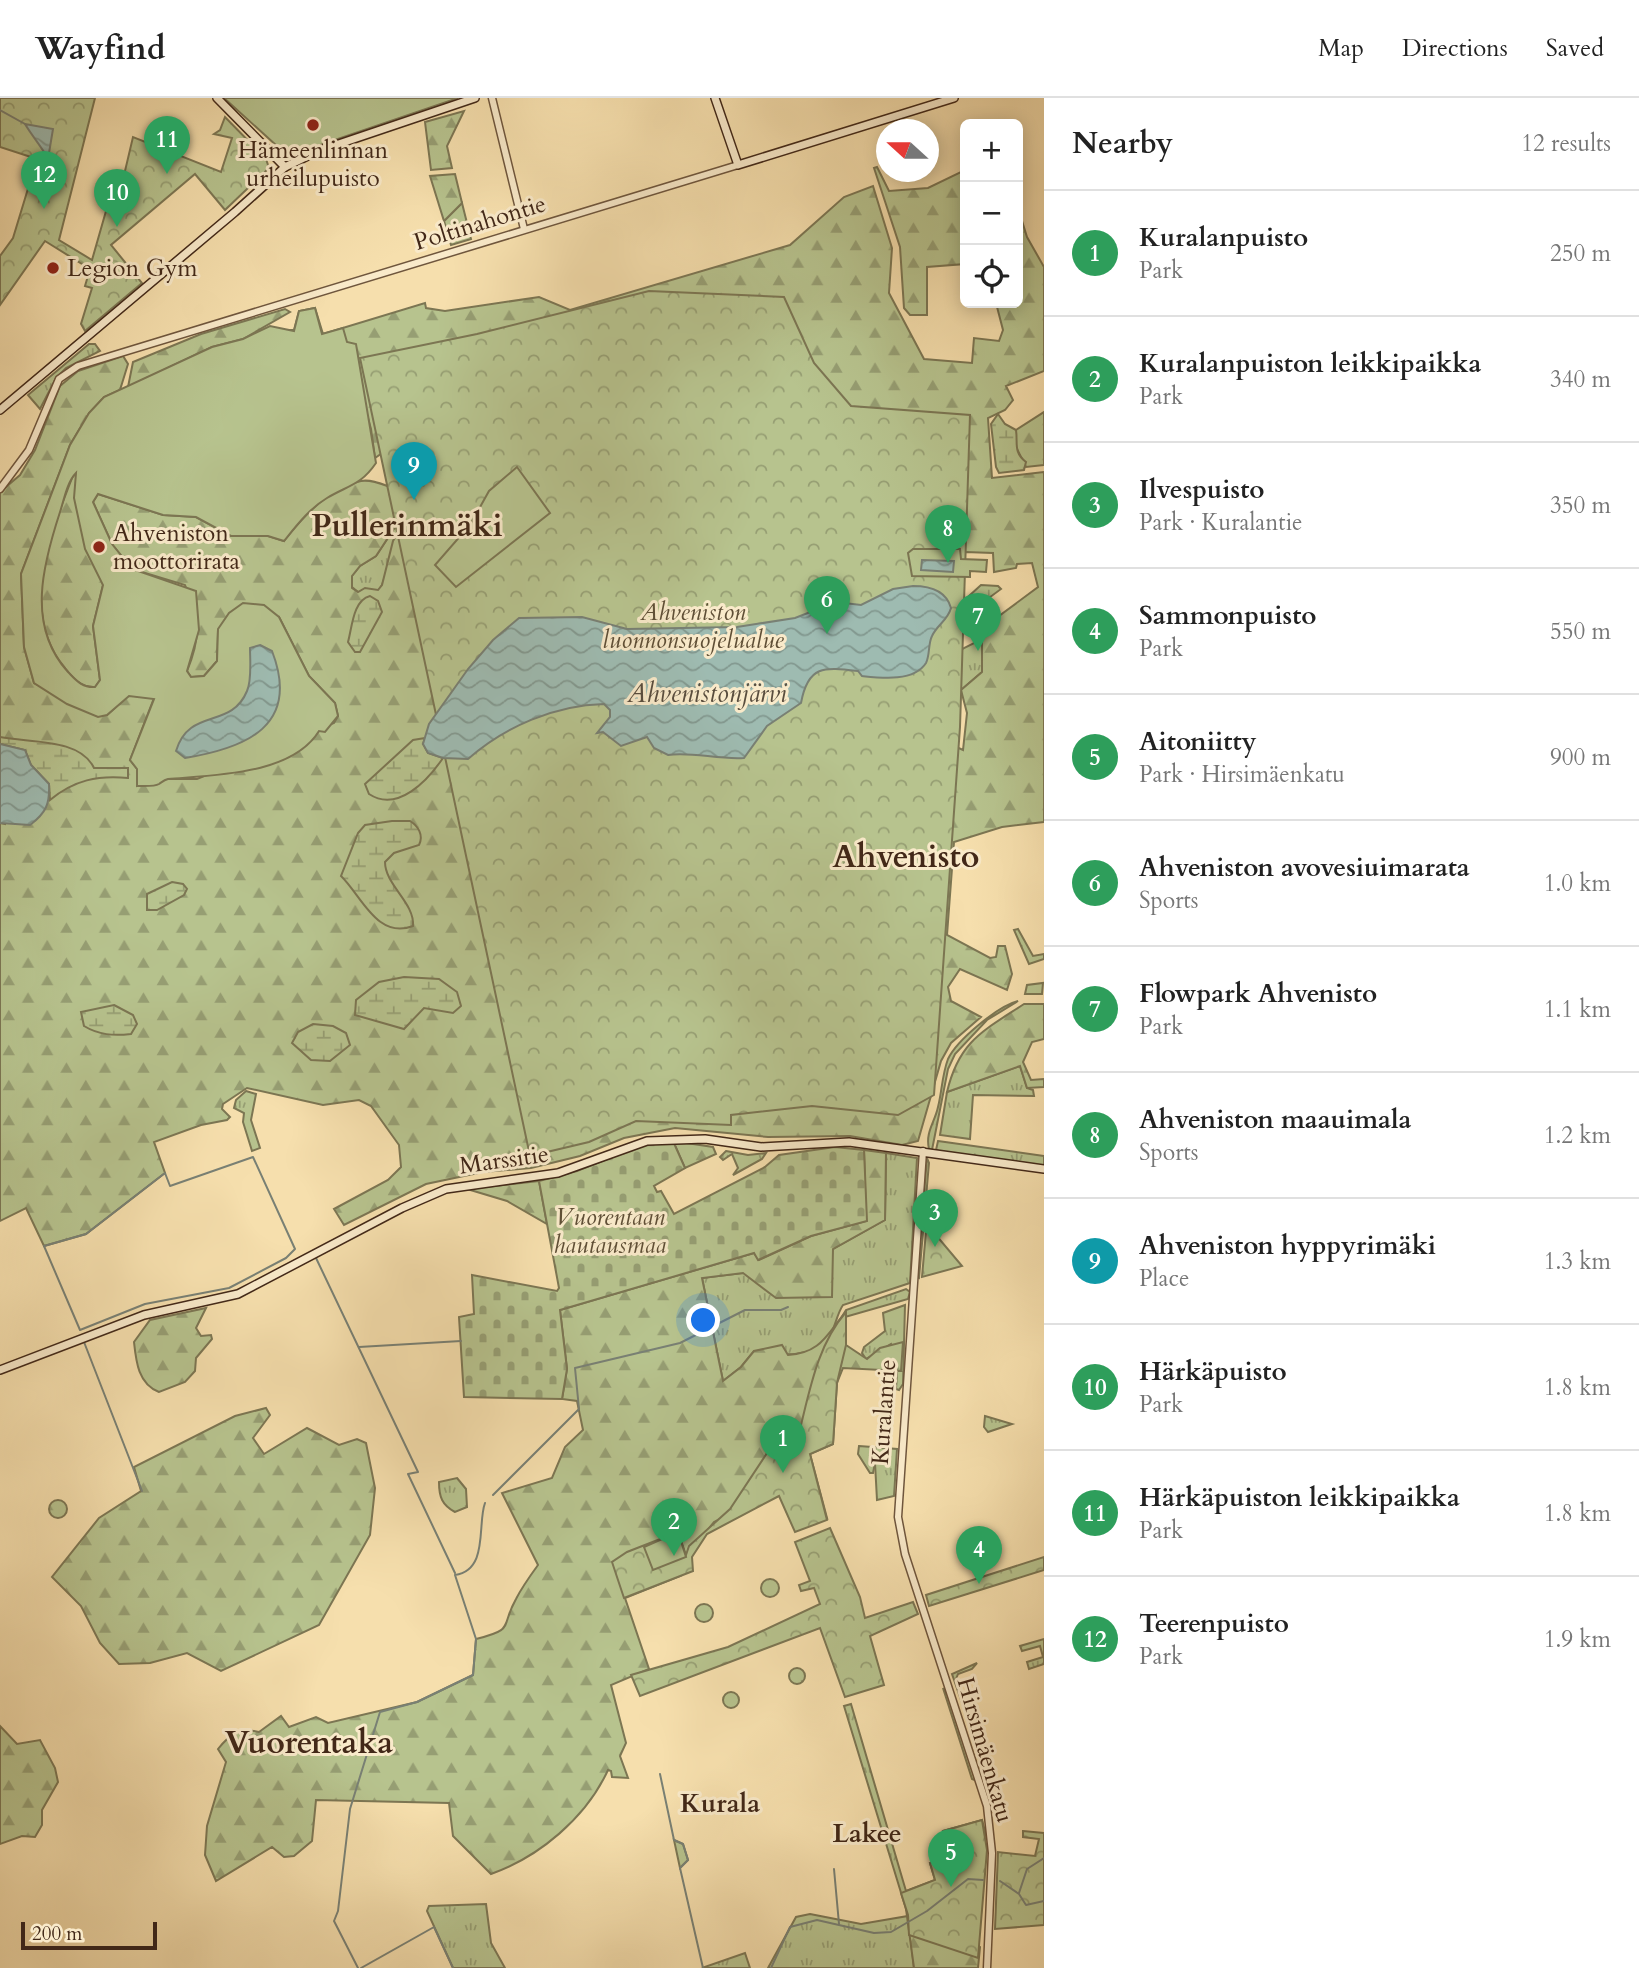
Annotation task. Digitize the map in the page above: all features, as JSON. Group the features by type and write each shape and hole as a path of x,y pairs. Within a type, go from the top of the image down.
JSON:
{"main road":[{"path":"217,98 285,167"},
{"path":"0,410 225,221 285,167 318,151 475,98"},
{"path":"715,98 738,165"},
{"name":"Poltinahontie","path":"738,165 954,98"},
{"name":"Marssitie","path":"0,1370 144,1315 238,1294 402,1208 446,1189 558,1173 647,1141 687,1138 761,1147 849,1142 1044,1169"}],"street":[{"path":"492,98 524,229"},
{"name":"Poltinahontie","path":"0,489 29,450 60,379 78,366 738,165"},
{"name":"Kuralantie","path":"923,1151 897,1506 900,1538 941,1669"},
{"name":"Hirsimäenkatu","path":"941,1669 990,1823 992,1853 987,1968"}],"green space":[{"path":"0,98 95,98 59,240 92,260 108,204 117,205 133,137 221,172 232,138 214,134 220,130 225,117 266,159 269,168 225,210 195,174 111,245 142,283 85,331 81,324 92,288 85,286 90,269 45,241 0,305 0,256 13,238 37,159 0,147"},
{"name":"Hämeenlinnan urheilupuisto","path":"224,98 458,98 288,156"},
{"path":"464,111 447,146 452,168 431,170 425,122"},
{"path":"960,172 960,264 927,267 927,315 910,315 904,308 900,247 879,182 884,182 889,191 928,188"},
{"path":"455,174 462,203 444,221 430,176"},
{"path":"873,186 892,248 889,293 924,359 972,363 974,338 999,341 1003,330 997,308 1023,308 1023,224 1044,267 1044,371 1006,386 1013,400 1005,410 988,418 992,478 1044,472 1044,822 1002,827 954,842 947,935 990,958 996,957 998,946 1005,946 1012,974 1007,990 960,969 948,987 951,1001 981,1017 951,1043 941,1061 918,1141 902,1145 850,1136 768,1137 675,1128 624,1138 580,1156 531,1168 483,1172 426,1184 344,1225 334,1209 388,1180 401,1167 399,1145 371,1106 359,1100 323,1105 247,1088 223,1104 222,1109 230,1117 227,1120 201,1125 154,1142 165,1173 86,1234 44,1246 26,1208 0,1221 0,823 5,824 3,744 0,744 0,492 20,475 35,450 60,386 78,371 123,356 128,364 120,390 104,397 89,413 70,445 21,574 24,647 34,683 107,715 129,695 154,698 130,760 137,769 137,786 166,779 197,779 334,723 338,716 335,703 309,676 279,617 218,630 217,661 204,676 191,677 187,671 195,647 197,628 185,585 132,569 112,544 93,502 98,494 163,515 196,517 231,536 268,536 284,541 308,513 338,490 361,481 393,488 388,449 375,458 371,429 347,342 283,330 294,330 299,311 315,308 323,334 425,303 426,308 445,311 539,297 570,310 790,245 844,197","holes":["399,521 403,524 393,541 382,585 378,590 365,588 358,592 352,588 352,576 360,566 376,556","965,552 993,553 994,572 1016,568 1017,564 1032,563 1038,587 995,619 982,639 982,672 961,690 967,713 963,750 923,732"]},
{"path":"462,203 471,239 451,245 444,221"},
{"name":"Ahveniston luonnonsuojelualue","path":"649,291 784,297 814,363 851,406 970,415 960,727 934,1095 898,1115 812,1106 731,1115 731,1125 636,1121 589,1142 530,1156 360,358 477,334"},
{"name":"Ahveniston moottorirata","path":"315,308 322,334 343,328 347,342 356,344 376,463 365,476 315,507 284,541 268,536 231,536 196,517 163,515 98,494 93,502 112,544 132,569 196,591 199,630 187,671 191,677 204,676 217,661 218,629 229,613 243,603 264,605 279,617 309,676 335,703 338,716 325,732 319,731 307,746 290,757 271,764 229,774 168,779 154,786 137,786 137,769 130,760 154,699 129,696 107,715 98,717 67,704 34,683 24,647 21,574 70,445 89,413 104,397 212,347 243,339 270,326 294,331 299,311","holes":["76,473 74,498 85,549 103,585 93,626 100,680 95,687 83,685 68,672 55,654 43,615 42,594 48,552 66,491"]},
{"path":"285,309 290,312 243,339 212,347 128,387 133,362 201,334"},
{"path":"89,344 95,344 100,351 66,368 56,378 40,409 28,395"},
{"path":"1044,412 1044,465 1026,467 1014,443 1016,430"},
{"path":"998,414 1005,424 1016,430 1018,451 1026,462 1024,470 999,473 996,467 991,424"},
{"path":"517,467 550,513 456,587 435,565 470,525 489,491"},
{"path":"74,473 78,475 103,585 93,626 100,680 95,687 81,684 65,668 51,646 43,622 43,572 56,520"},
{"path":"399,521 403,523 382,585 378,591 358,592 352,587 352,576 360,566 376,556"},
{"path":"913,549 960,549 961,559 987,560 986,572 970,571 970,577 912,576 908,553"},
{"path":"981,585 998,586 1001,589 974,609 969,603 969,596"},
{"path":"370,596 378,601 382,612 360,652 355,652 348,642 354,615 360,603"},
{"path":"982,639 982,672 961,690 960,650"},
{"path":"0,737 66,747 78,751 94,768 128,768 128,778 87,780 77,783 50,800 49,784 31,765 25,750 0,744"},
{"path":"425,738 423,744 428,753 443,758 421,784 401,797 391,799 380,799 369,794 365,784 413,740"},
{"path":"410,821 418,828 421,838 419,845 394,853 385,862 386,870 412,918 413,926 400,929 389,927 371,913 341,876 358,833 365,825"},
{"path":"172,882 183,884 187,889 184,895 157,910 147,910 147,894"},
{"path":"1018,929 1033,956 1044,954 1044,959 1029,964 1014,930"},
{"path":"404,977 439,979 457,992 461,1006 453,1013 424,1008 404,1029 355,1015 356,1000 379,982"},
{"path":"1043,983 1042,994 1025,994 1027,985"},
{"path":"1018,1001 987,1020 955,1054 948,1069 932,1150 929,1149 929,1132 938,1107 948,1059 979,1025 1000,1010"},
{"path":"1024,1004 1044,1004 1044,1039 1032,1042 1023,1062 1031,1080 1044,1079 1044,1087 1027,1088 1020,1066 947,1092 958,1061 966,1049 985,1030"},
{"path":"114,1005 133,1015 137,1024 131,1034 106,1034 84,1026 81,1012"},
{"path":"313,1024 333,1026 346,1033 350,1045 330,1061 311,1060 292,1043 298,1032"},
{"path":"1020,1066 1027,1088 1033,1090 1034,1096 973,1095 970,1139 940,1135 947,1092"},
{"path":"246,1091 256,1094 251,1120 260,1148 252,1151 243,1122 244,1113 234,1108 236,1100"},
{"path":"673,1141 713,1147 716,1154 685,1168"},
{"name":"Vuorentaan hautausmaa","path":"673,1141 685,1168 654,1186 657,1192 661,1191 674,1214 765,1167 779,1155 835,1147 864,1150 867,1221 811,1236 758,1260 754,1253 560,1310 567,1369 562,1399 464,1397 459,1317 474,1314 472,1275 557,1291 559,1288 539,1181 577,1171 640,1146"},
{"path":"938,1141 1044,1156 1044,1167 939,1151 936,1150"},
{"path":"864,1150 886,1153 885,1220 833,1249 832,1297 776,1298 743,1273 702,1278 723,1381 741,1367 754,1351 782,1345 788,1355 809,1350 823,1341 846,1312 846,1345 867,1359 880,1348 903,1342 901,1371 843,1368 837,1383 833,1444 810,1454 827,1518 777,1490 714,1522 686,1557 678,1532 640,1548 680,1576 625,1598 649,1669 611,1685 626,1743 620,1756 628,1778 612,1777 611,1771 608,1770 587,1804 559,1834 509,1867 491,1874 453,1836 449,1803 316,1800 312,1841 294,1856 284,1857 272,1847 216,1881 205,1855 207,1826 226,1762 218,1749 227,1739 241,1731 259,1732 281,1716 289,1727 316,1717 328,1723 417,1702 473,1675 476,1639 497,1632 505,1626 518,1595 538,1565 502,1493 552,1478 565,1447 583,1430 577,1401 562,1399 567,1369 560,1310 754,1253 759,1260 811,1236 866,1221"},
{"path":"726,1151 748,1155 766,1153 762,1159 733,1175 738,1168 732,1154 723,1160 720,1157"},
{"path":"886,1153 917,1158 910,1283 843,1305 830,1336 811,1351 792,1354 754,1351 741,1367 723,1381 702,1278 743,1273 833,1249 885,1220"},
{"path":"927,1158 929,1163 919,1278 917,1277"},
{"path":"539,1181 547,1224 507,1201 467,1189"},
{"path":"927,1220 930,1228 962,1266 922,1277"},
{"path":"906,1289 910,1292 908,1299 845,1317 846,1314 833,1331 846,1310"},
{"path":"905,1305 903,1384 899,1390 896,1389 897,1371 901,1371 891,1344 866,1359 862,1353 864,1347 885,1331 883,1313"},
{"path":"206,1308 196,1328 201,1336 211,1335 212,1339 196,1358 195,1371 185,1382 159,1392 152,1388 139,1371 134,1342 150,1320"},
{"path":"846,1312 846,1345 837,1383 833,1444 810,1454 827,1520 795,1532 779,1496 707,1534 692,1557 693,1571 624,1598 612,1562 627,1552 678,1532 686,1555 689,1546 730,1509 775,1441 800,1429 822,1353 828,1338"},
{"path":"266,1408 270,1415 253,1438 264,1454 307,1428 339,1445 357,1439 366,1443 375,1488 370,1535 319,1625 221,1671 187,1653 150,1663 119,1664 100,1643 81,1606 52,1577 99,1518 141,1491 134,1467 235,1416"},
{"path":"985,1416 1012,1424 988,1432 984,1427"},
{"path":"859,1446 885,1448 885,1459 875,1463 873,1473 870,1473 858,1454"},
{"path":"885,1448 897,1449 894,1496 877,1500 875,1463 885,1459"},
{"path":"457,1478 466,1489 467,1507 455,1512 442,1500 439,1482"},
{"path":"58,1500 64,1503 67,1509 64,1515 58,1518 52,1515 49,1509 52,1503"},
{"path":"830,1528 860,1597 865,1618 913,1602 918,1614 870,1636 884,1685 845,1697 820,1628 640,1696 631,1675 728,1647 820,1604 814,1588 801,1591 799,1585 810,1581 795,1542"},
{"path":"678,1532 686,1557 653,1570 644,1547"},
{"path":"1044,1557 1044,1570 929,1606 926,1595"},
{"path":"770,1579 776,1582 779,1588 776,1594 770,1597 764,1594 761,1588 764,1582"},
{"path":"704,1604 710,1607 713,1613 710,1619 704,1622 698,1619 695,1613 698,1607"},
{"path":"1044,1639 1044,1664 1029,1669 1027,1662 1043,1657 1040,1646 1022,1651 1020,1646"},
{"path":"977,1663 972,1669 958,1674 956,1679 989,1780 952,1674"},
{"path":"794,1668 800,1668 805,1676 803,1682 794,1684 789,1679 789,1673"},
{"path":"943,1688 949,1697 977,1781 972,1779"},
{"path":"728,1692 734,1692 739,1700 737,1706 728,1708 723,1703 723,1697"},
{"path":"851,1704 906,1891 935,1880 930,1863 950,1854 943,1831 982,1820 986,1835 906,1909 844,1706"},
{"path":"0,1726 17,1744 40,1740 55,1768 58,1782 42,1810 42,1825 35,1837 22,1836 0,1844"},
{"path":"982,1820 987,1850 978,1958 909,1935 908,1915 901,1893 935,1880 930,1863 950,1854 943,1831"},
{"path":"1023,1831 1044,1833 1044,1925 995,1929 998,1852 1035,1856 1039,1839 1023,1837"},
{"path":"674,1840 683,1844 688,1860 680,1868"},
{"path":"486,1904 491,1943 505,1968 453,1968 427,1911 429,1906"},
{"path":"915,1908 980,1947 978,1968 914,1968 906,1909"},
{"path":"810,1914 861,1924 908,1916 914,1968 768,1968 796,1917"},
{"path":"745,1953 750,1968 702,1968"}],"water":[{"path":"25,124 53,129 48,159 44,152"},
{"path":"922,560 954,561 953,572 921,570"},
{"name":"Ahvenistonjärvi","path":"913,586 936,590 945,597 951,608 932,636 926,663 921,669 905,676 887,678 862,676 858,671 819,671 808,681 801,703 767,726 744,758 668,755 654,748 647,737 621,746 603,732 597,733 610,717 610,710 604,704 567,709 531,720 498,737 468,759 443,758 428,753 423,744 429,724 468,669 493,640 519,618 582,617 627,629 737,627 795,618 836,602 861,605 893,589"},
{"path":"260,645 272,651 279,677 279,698 273,715 262,729 247,740 228,748 185,758 176,751 182,737 190,729 231,711 240,703 250,681 250,648"},
{"path":"0,744 25,750 31,765 49,784 46,808 30,825 0,823"}],"waterway":[{"path":"0,110 25,124"},
{"path":"253,1157 295,1249 286,1258 229,1288 145,1304 80,1330 44,1246 86,1234 165,1173 170,1186 253,1157"},
{"path":"316,1258 418,1472 408,1474 455,1573"},
{"path":"493,1495 579,1409 575,1368 680,1343 745,1310 781,1310 788,1307"},
{"path":"359,1347 461,1341"},
{"path":"84,1342 142,1491"},
{"path":"358,1968 334,1921 338,1911 350,1809 380,1712 417,1702 473,1675 476,1639 455,1575 473,1565 477,1556 485,1503"},
{"path":"660,1774 674,1840 683,1844 688,1860 680,1868 703,1968"},
{"path":"1019,1893 1027,1869 1044,1858"},
{"path":"834,1869 839,1924"},
{"path":"771,1968 790,1927 817,1920 874,1933 891,1932 927,1911 968,1879 983,1880"},
{"path":"1000,1881 1019,1894 1026,1905 1044,1901"},
{"path":"361,1968 434,1927 453,1968"}],"place":[{"name":"Hämeenlinnan urheilupuisto","path":"313,125"},
{"name":"Härkäpuiston leikkipaikka","path":"167,174"},
{"name":"Teerenpuisto","path":"44,209"},
{"name":"Härkäpuisto","path":"117,227"},
{"name":"Legion Gym","path":"53,268"},
{"name":"Ahveniston hyppyrimäki","path":"414,500"},
{"name":"Ahveniston moottorirata","path":"99,547"},
{"name":"Ahveniston maauimala","path":"948,563"},
{"name":"Ahveniston avovesiuimarata","path":"827,634"},
{"name":"Flowpark Ahvenisto","path":"978,651"},
{"name":"Ilvespuisto","path":"935,1247"},
{"name":"Kuralanpuisto","path":"783,1473"},
{"name":"Kuralanpuiston leikkipaikka","path":"674,1556"},
{"name":"Sammonpuisto","path":"979,1584"},
{"name":"Aitoniitty","path":"951,1887"}],"district":[{"name":"Pullerinmäki","path":"407,526"},
{"name":"Ahvenisto","path":"906,857"},
{"name":"Vuorentaka","path":"309,1743"},
{"name":"Kurala","path":"720,1803"},
{"name":"Lakee","path":"867,1833"}]}
